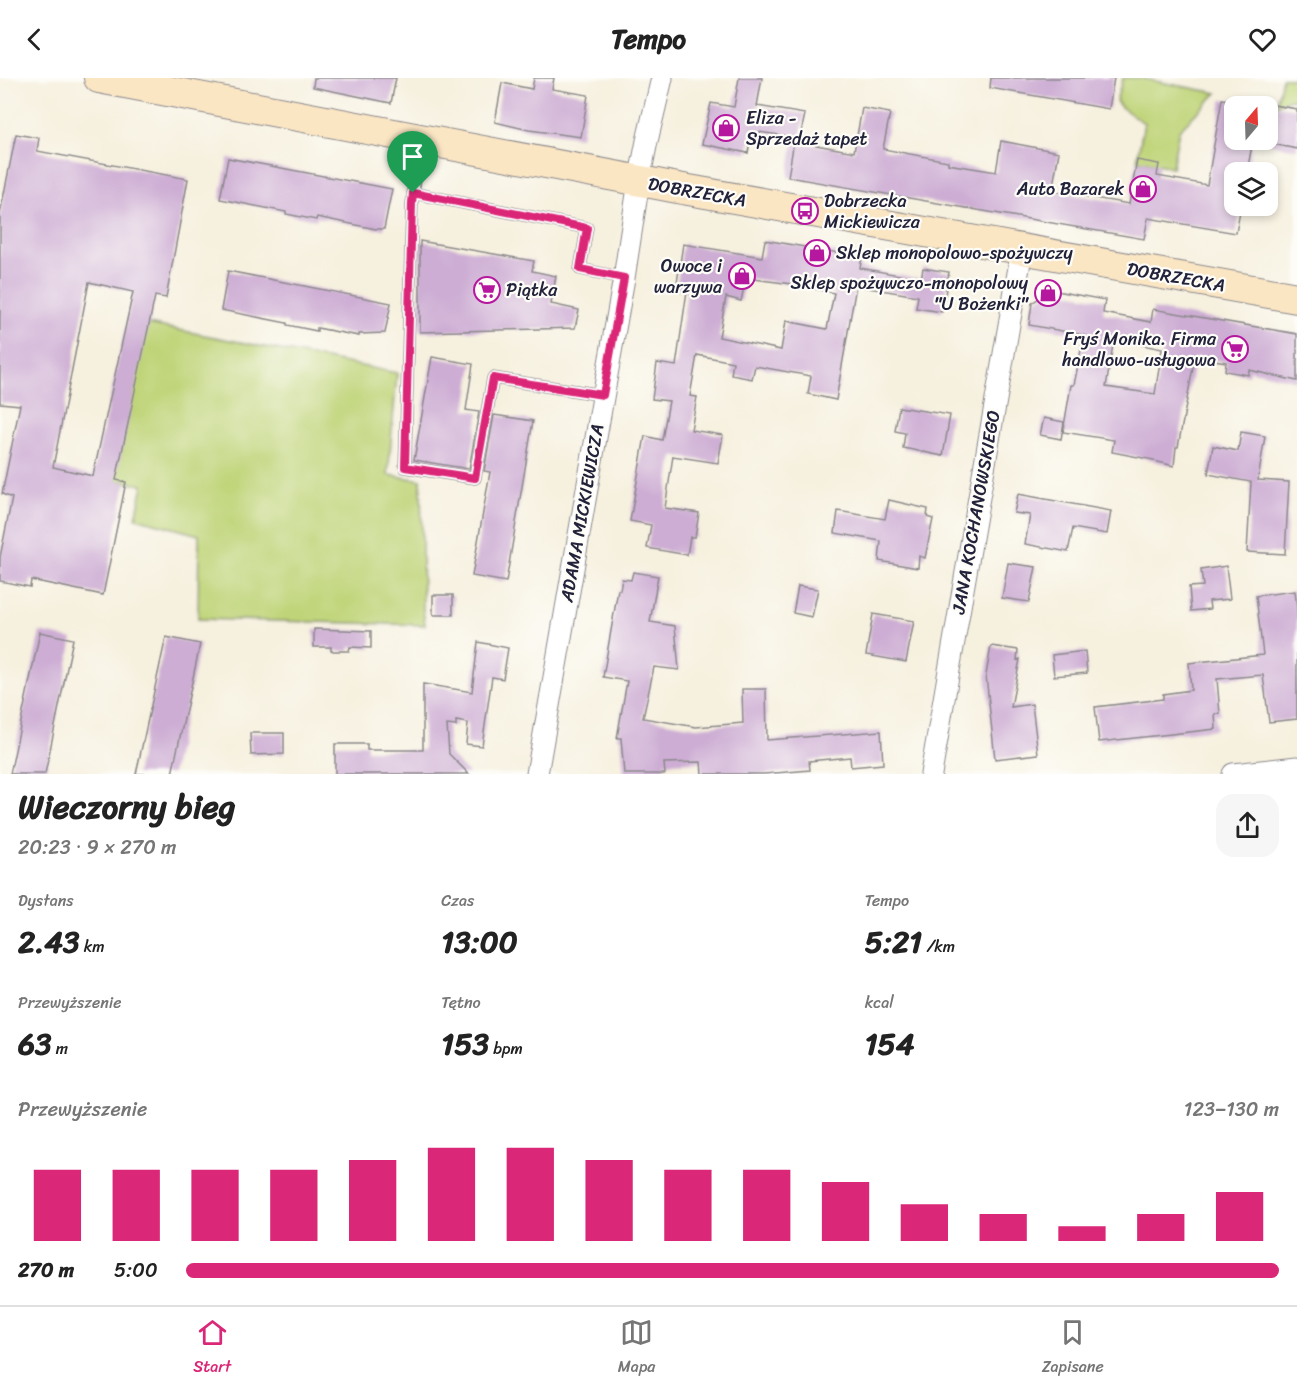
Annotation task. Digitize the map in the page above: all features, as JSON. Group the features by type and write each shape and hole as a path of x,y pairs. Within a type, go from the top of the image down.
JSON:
{"street":[{"name":"DOBRZECKA","path":"99,78 639,181 1297,298"},
{"name":"ADAMA MICKIEWICZA","path":"537,774 639,181 662,78"},
{"name":"JANA KOCHANOWSKIEGO","path":"931,774 1022,250"},
{"path":"1233,774 1297,767"}],"lane":[{"path":"420,139 412,203 405,467 475,478 493,378 603,395"},
{"path":"413,193 587,228 580,269 624,278"}],"green space":[{"path":"1123,78 1139,78 1217,93 1179,130 1172,167 1137,160 1144,123 1116,101"},
{"path":"1282,78 1297,78 1297,100 1290,99 1278,104"},
{"path":"148,324 397,373 388,475 421,480 425,625 198,619 199,535 136,518 143,485 115,480"}],"building":[{"path":"314,78 396,78 391,103 313,87"},
{"path":"534,78 554,78 552,89 588,95 581,137 529,130 495,122 502,83 532,89"},
{"path":"739,78 762,78 757,106 805,114 800,138 752,131 748,153 702,144 711,103 734,107"},
{"path":"991,78 1114,78 1109,109 990,88"},
{"path":"1222,99 1224,99 1224,150 1251,150 1249,162 1224,162 1224,216 1239,216 1236,233 1148,218 1144,239 788,177 794,141 854,152 862,108 890,113 883,149 948,161 948,164 996,172 1001,141 1059,152 1052,191 1129,204 1137,160 1159,164 1157,176 1207,185"},
{"path":"1278,106 1297,109 1297,149 1278,145"},
{"path":"16,134 39,138 37,151 188,179 166,298 155,296 116,480 126,482 103,595 31,580 30,587 0,581 0,557 12,498 2,494 20,405 0,403 0,214","holes":["89,282 133,292 93,476 53,467"]},
{"path":"228,158 392,189 384,229 317,217 316,220 220,199"},
{"path":"765,240 862,257 860,268 921,279 923,268 949,272 942,312 916,308 918,296 856,286 836,400 808,394 811,376 755,366 752,379 731,375 733,362 697,355 690,396 697,397 691,430 723,435 718,463 673,456 665,508 699,513 695,537 690,537 687,555 647,548 651,525 630,521 645,436 662,440 669,401 652,399 657,363 676,366 687,291 676,289 683,244 762,257","holes":["746,278 792,284 834,293 827,329 786,321 781,350 719,337 726,297 741,301"]},
{"name":"Piątka","path":"420,241 534,261 532,271 556,276 551,304 579,310 575,328 420,332"},
{"path":"228,271 391,303 385,333 359,334 359,336 317,328 317,331 221,310"},
{"path":"1051,290 1105,300 1103,313 1151,322 1153,309 1297,334 1297,381 1249,370 1248,375 1225,371 1226,362 1195,357 1174,466 1112,452 1114,440 1063,432 1071,385 1074,385 1084,335 1029,325 1032,303","holes":["1114,339 1162,349 1155,394 1106,387"]},
{"path":"432,357 473,364 466,410 479,412 469,469 414,460"},
{"path":"899,407 950,415 943,456 903,448 905,433 895,431"},
{"path":"494,415 533,421 506,582 472,576 490,472 484,471"},
{"path":"1044,418 1064,422 1061,439 1040,435"},
{"path":"1241,432 1265,436 1258,480 1289,482 1285,554 1247,552 1251,482 1208,474 1213,446 1238,451"},
{"path":"1018,494 1111,511 1107,534 1073,528 1068,552 1025,544 1030,515 1014,513"},
{"path":"889,500 928,509 927,517 933,519 925,558 919,556 918,568 879,561 881,541 835,533 838,511 885,519"},
{"path":"1008,563 1036,567 1029,602 1002,598"},
{"path":"1226,566 1230,599 1209,601 1210,609 1191,611 1189,587 1203,586 1201,570"},
{"path":"633,572 658,576 650,622 675,626 679,670 654,667 643,718 696,727 743,723 742,689 766,689 767,740 881,731 883,764 851,767 850,757 809,761 810,770 764,774 702,774 701,762 664,763 665,774 624,774 621,738 617,738 627,681 603,677 618,590 620,590 622,579 631,580"},
{"path":"798,586 818,589 812,617 793,613"},
{"path":"1295,591 1297,719 1269,722 1263,675 1217,679 1220,714 1215,714 1216,729 1099,742 1095,707 1163,699 1163,694 1191,690 1189,663 1263,655 1256,596"},
{"path":"433,595 453,595 453,615 433,615"},
{"path":"873,614 914,621 906,662 866,655"},
{"path":"314,629 371,631 371,648 350,647 349,651 331,651 331,647 314,647"},
{"path":"40,632 73,639 45,774 10,774"},
{"path":"166,637 200,644 172,774 136,774"},
{"path":"478,642 508,648 503,679 492,677 482,746 466,744 468,723 456,721 456,726 447,725 449,754 469,774 335,774 335,744 367,744 367,750 423,750 423,684 472,692"},
{"path":"991,646 1018,650 1017,660 1020,659 1011,707 1032,704 1038,754 995,759 986,675"},
{"path":"1085,651 1087,673 1054,676 1052,655"},
{"path":"250,733 284,733 284,754 251,755"}],"place":[{"name":"Eliza - Sprzedaż tapet","path":"726,128"},
{"name":"Auto Bazarek","path":"1143,189"},
{"name":"Dobrzecka Mickiewicza","path":"805,211"},
{"name":"Sklep monopolowo-spożywczy","path":"817,253"},
{"name":"Owoce i warzywa","path":"742,276"},
{"name":"Piątka","path":"487,290"},
{"name":"Sklep spożywczo-monopolowy \"U Bożenki\"","path":"1048,293"},
{"name":"Fryś Monika. Firma handlowo-usługowa","path":"1235,349"}],"route":[{"path":"413,193 587,228 580,269 624,278 603,395 493,378 475,478 405,467 413,193"}]}
